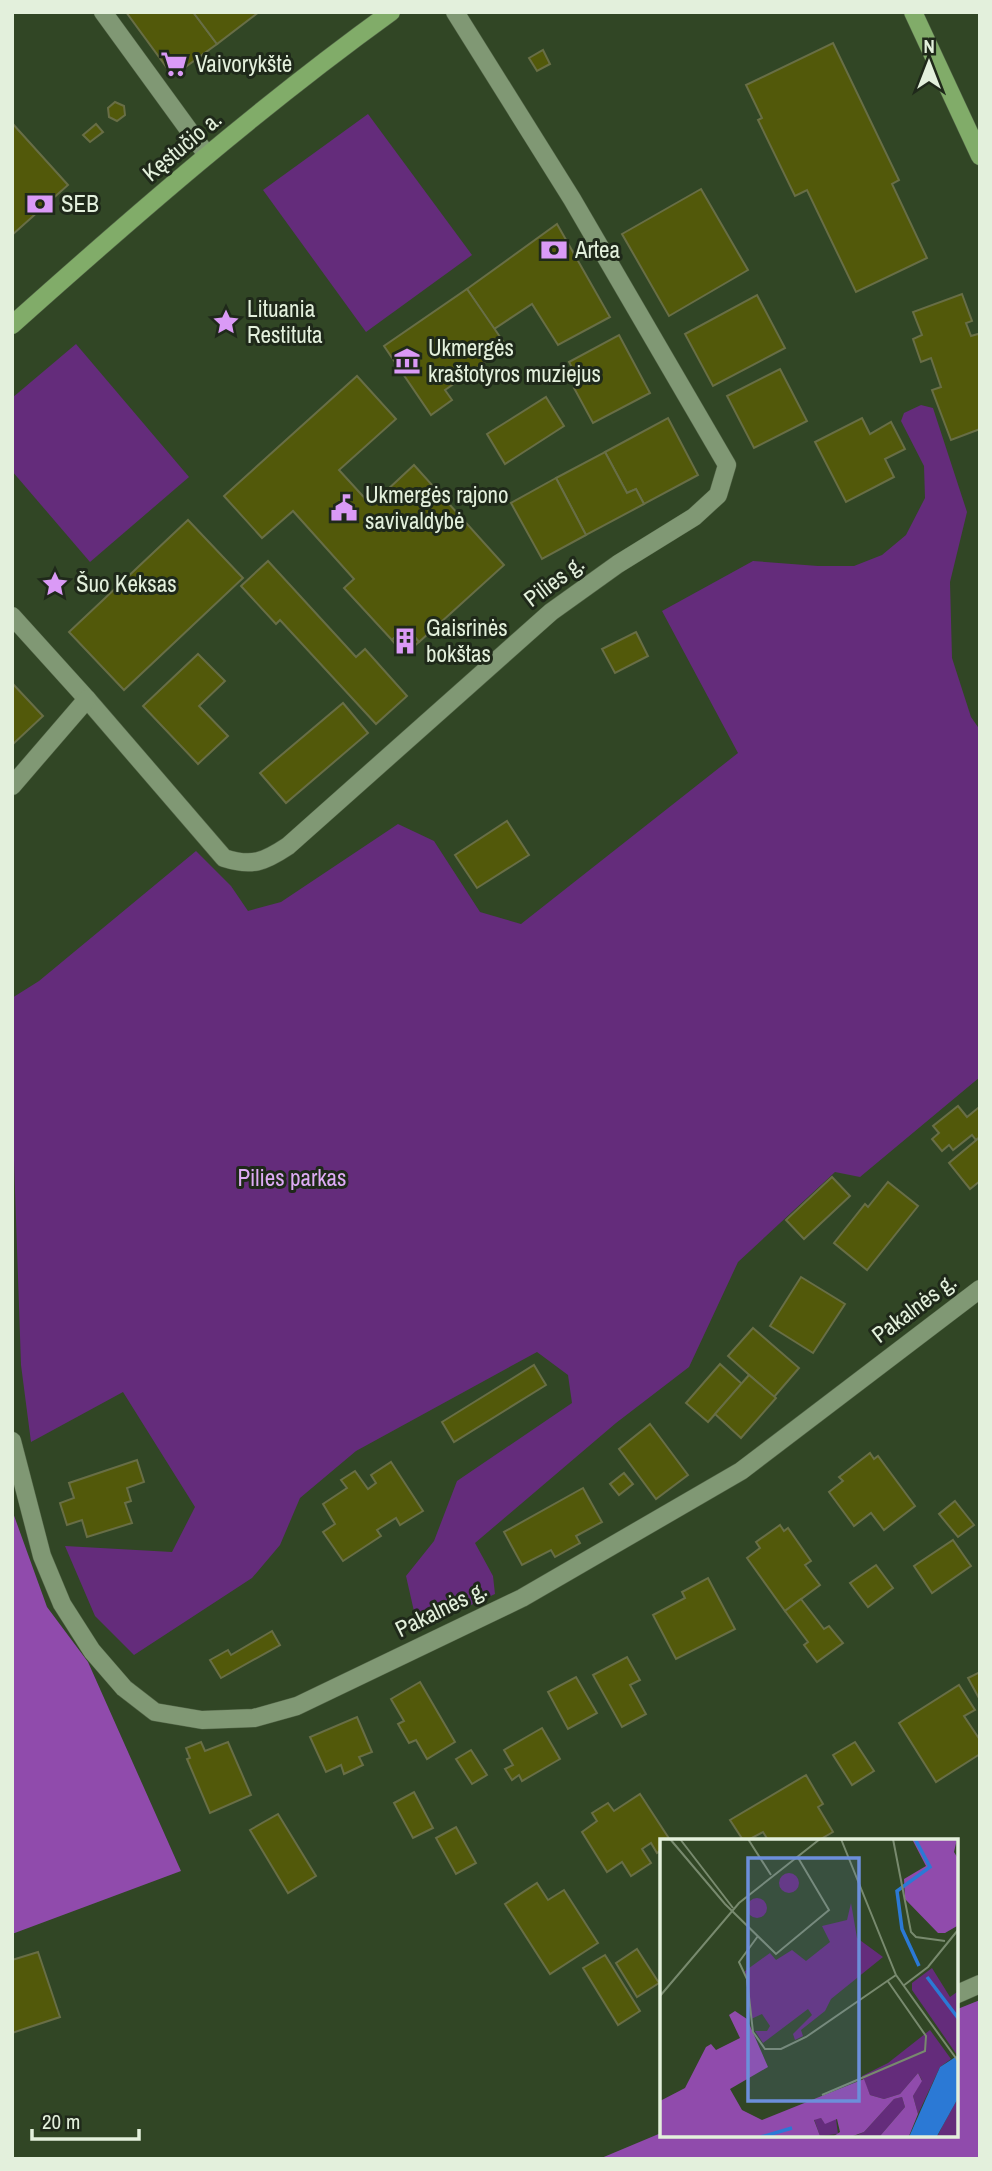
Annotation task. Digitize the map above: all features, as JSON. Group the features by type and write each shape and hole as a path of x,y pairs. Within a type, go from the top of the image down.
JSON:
{"main road":[{"name":"Kęstučio a.","path":"12,325 207,155 390,12"},
{"path":"913,12 980,156"}],"street":[{"path":"103,12 207,155"},
{"name":"Pilies g.","path":"12,616 224,858 249,864 268,859 288,846 551,612 618,564 694,517 718,495 726,465 572,199 454,12"},
{"path":"12,786 87,699"},
{"name":"Pakalnės g.","path":"12,1441 42,1556 62,1604 92,1651 108,1670 124,1688 155,1712 202,1720 254,1718 297,1706 522,1598 741,1471 980,1289"},
{"path":"957,1994 980,1984"}],"green space":[{"path":"368,114 472,255 366,332 263,190"},
{"path":"76,344 189,477 90,562 12,471 12,398"},
{"name":"Pilies parkas","path":"921,405 933,408 967,512 950,582 952,658 971,717 980,730 980,1077 860,1177 835,1172 738,1262 689,1367 616,1423 475,1543 493,1576 495,1594 418,1629 406,1576 434,1541 457,1481 572,1403 568,1375 537,1352 356,1451 300,1498 280,1545 252,1578 134,1655 95,1616 65,1546 172,1552 195,1507 123,1392 31,1442 21,1365 12,1102 12,998 39,981 196,851 231,886 248,911 281,902 398,824 434,841 480,912 521,924 738,753 662,611 753,561 854,566 882,555 906,535 925,498 924,466 901,421 904,413"}],"shaded area":[{"path":"12,1510 47,1607 88,1662 181,1871 12,1934"},
{"path":"980,2000 980,2159 599,2159 660,2133 660,2136 957,2136 957,2009"}],"building":[{"path":"126,12 193,12 217,44 173,76"},
{"path":"193,12 259,12 217,44"},
{"path":"833,43 899,180 892,184 927,258 856,292 807,190 795,196 758,120 762,118 746,85"},
{"path":"543,50 550,64 537,71 529,58"},
{"path":"115,102 124,106 125,115 117,121 109,117 108,108"},
{"path":"12,123 68,185 12,235"},
{"path":"96,124 103,132 90,142 83,135"},
{"path":"701,189 748,270 669,316 622,234"},
{"path":"557,224 610,317 558,345 532,304 494,329 467,289"},
{"path":"467,289 507,347 445,390 452,400 431,415 384,346"},
{"path":"962,294 972,321 966,323 971,336 978,334 980,337 980,429 951,440 932,390 941,387 931,358 921,362 913,339 922,335 913,312"},
{"path":"757,295 785,348 713,386 685,334"},
{"path":"619,335 650,393 593,423 574,388 581,384 569,362"},
{"path":"780,369 807,421 754,448 727,396"},
{"name":"Ukmergės rajono savivaldybė","path":"357,376 396,419 339,470 371,505 414,465 504,565 419,642 406,627 392,640 344,588 354,579 293,511 262,538 224,496"},
{"path":"546,397 564,426 505,464 487,434"},
{"path":"668,418 698,475 644,504 636,489 627,493 605,452"},
{"path":"862,418 870,434 891,422 905,449 885,459 894,477 846,502 815,442"},
{"path":"605,452 627,493 636,489 644,504 586,535 556,478"},
{"path":"556,478 586,535 542,559 511,503"},
{"path":"188,520 243,578 124,690 69,632"},
{"path":"268,561 356,657 365,649 407,696 376,724 280,620 276,624 241,586"},
{"name":"Gaisrinės bokštas","path":"406,627 419,642 404,655 392,640"},
{"path":"636,632 648,656 615,673 602,649"},
{"path":"198,654 225,681 199,706 228,736 198,764 143,706"},
{"path":"12,683 43,716 12,745"},
{"path":"343,703 368,733 286,803 260,773"},
{"path":"507,821 529,855 477,888 455,855"},
{"path":"958,1106 967,1117 978,1108 980,1110 980,1137 976,1140 972,1135 953,1150 949,1145 942,1151 932,1139 939,1133 933,1126"},
{"path":"980,1137 980,1181 970,1189 949,1163"},
{"path":"832,1177 850,1196 804,1239 786,1220"},
{"path":"888,1182 918,1206 867,1270 834,1243 865,1204 868,1207"},
{"path":"801,1277 845,1304 813,1353 770,1326"},
{"path":"753,1328 799,1368 774,1397 728,1356"},
{"path":"720,1364 742,1384 708,1422 686,1403"},
{"path":"534,1365 546,1385 454,1442 442,1422"},
{"path":"749,1375 776,1398 741,1438 715,1414"},
{"path":"650,1424 688,1475 656,1499 619,1449"},
{"path":"870,1453 874,1459 878,1456 915,1506 884,1530 871,1513 854,1526 829,1492 843,1481 839,1477"},
{"path":"137,1460 144,1482 127,1488 131,1501 125,1503 132,1523 87,1537 82,1520 67,1525 60,1503 74,1498 69,1483"},
{"path":"391,1462 423,1511 400,1525 396,1518 377,1530 381,1536 343,1561 323,1532 335,1524 323,1504 347,1488 341,1480 355,1471 368,1489 376,1483 371,1475"},
{"path":"624,1473 633,1484 619,1495 610,1484"},
{"path":"583,1488 602,1522 576,1536 580,1543 555,1557 551,1550 522,1565 504,1532"},
{"path":"955,1501 974,1525 958,1537 939,1514"},
{"path":"780,1525 784,1531 788,1528 811,1561 805,1565 820,1585 785,1611 747,1558 760,1548 756,1542"},
{"path":"953,1540 971,1566 932,1593 914,1566"},
{"path":"876,1565 893,1588 868,1607 850,1583"},
{"path":"708,1578 735,1629 676,1659 653,1615 685,1598 682,1592"},
{"path":"801,1599 824,1629 829,1626 843,1643 817,1662 804,1645 808,1642 785,1611"},
{"path":"272,1631 280,1645 221,1678 210,1660 228,1650 231,1655"},
{"path":"627,1657 640,1680 630,1685 646,1714 622,1727 593,1675"},
{"path":"980,1672 980,1700 968,1678"},
{"path":"576,1677 597,1713 568,1729 548,1692"},
{"path":"420,1682 455,1742 427,1759 416,1740 409,1743 398,1724 404,1721 391,1699"},
{"path":"959,1685 975,1710 964,1716 980,1740 980,1754 936,1782 899,1723"},
{"path":"357,1717 372,1752 359,1757 363,1765 344,1774 341,1765 326,1772 310,1737"},
{"path":"542,1728 560,1759 522,1781 519,1775 512,1780 505,1769 513,1765 504,1750"},
{"path":"201,1742 205,1751 228,1742 251,1795 210,1813 187,1759 190,1758 186,1748"},
{"path":"855,1742 874,1771 852,1785 833,1755"},
{"path":"471,1750 487,1775 472,1784 456,1759"},
{"path":"806,1775 823,1804 818,1807 833,1832 821,1839 767,1839 763,1832 750,1839 742,1839 730,1820"},
{"path":"414,1792 433,1828 413,1838 394,1803"},
{"path":"640,1794 669,1839 660,1839 660,1851 657,1853 651,1843 642,1849 651,1863 631,1876 622,1862 607,1872 582,1832 597,1821 592,1813 608,1803 614,1811"},
{"path":"278,1814 316,1876 288,1893 250,1830"},
{"path":"456,1827 476,1863 456,1874 436,1838"},
{"path":"537,1883 548,1900 564,1890 598,1943 550,1974 505,1904"},
{"path":"637,1949 659,1983 637,1997 616,1963"},
{"path":"38,1952 60,2017 12,2033 12,1960"},
{"path":"605,1955 640,2011 618,2025 583,1968"}],"place":[{"name":"Vaivorykštė","path":"174,64"},
{"name":"SEB","path":"40,204"},
{"name":"Artea","path":"554,250"},
{"name":"Lituania Restituta","path":"226,322"},
{"name":"Ukmergės kraštotyros muziejus","path":"407,361"},
{"name":"Ukmergės rajono savivaldybė","path":"344,508"},
{"name":"Šuo Keksas","path":"55,584"},
{"name":"Gaisrinės bokštas","path":"405,641"}]}
